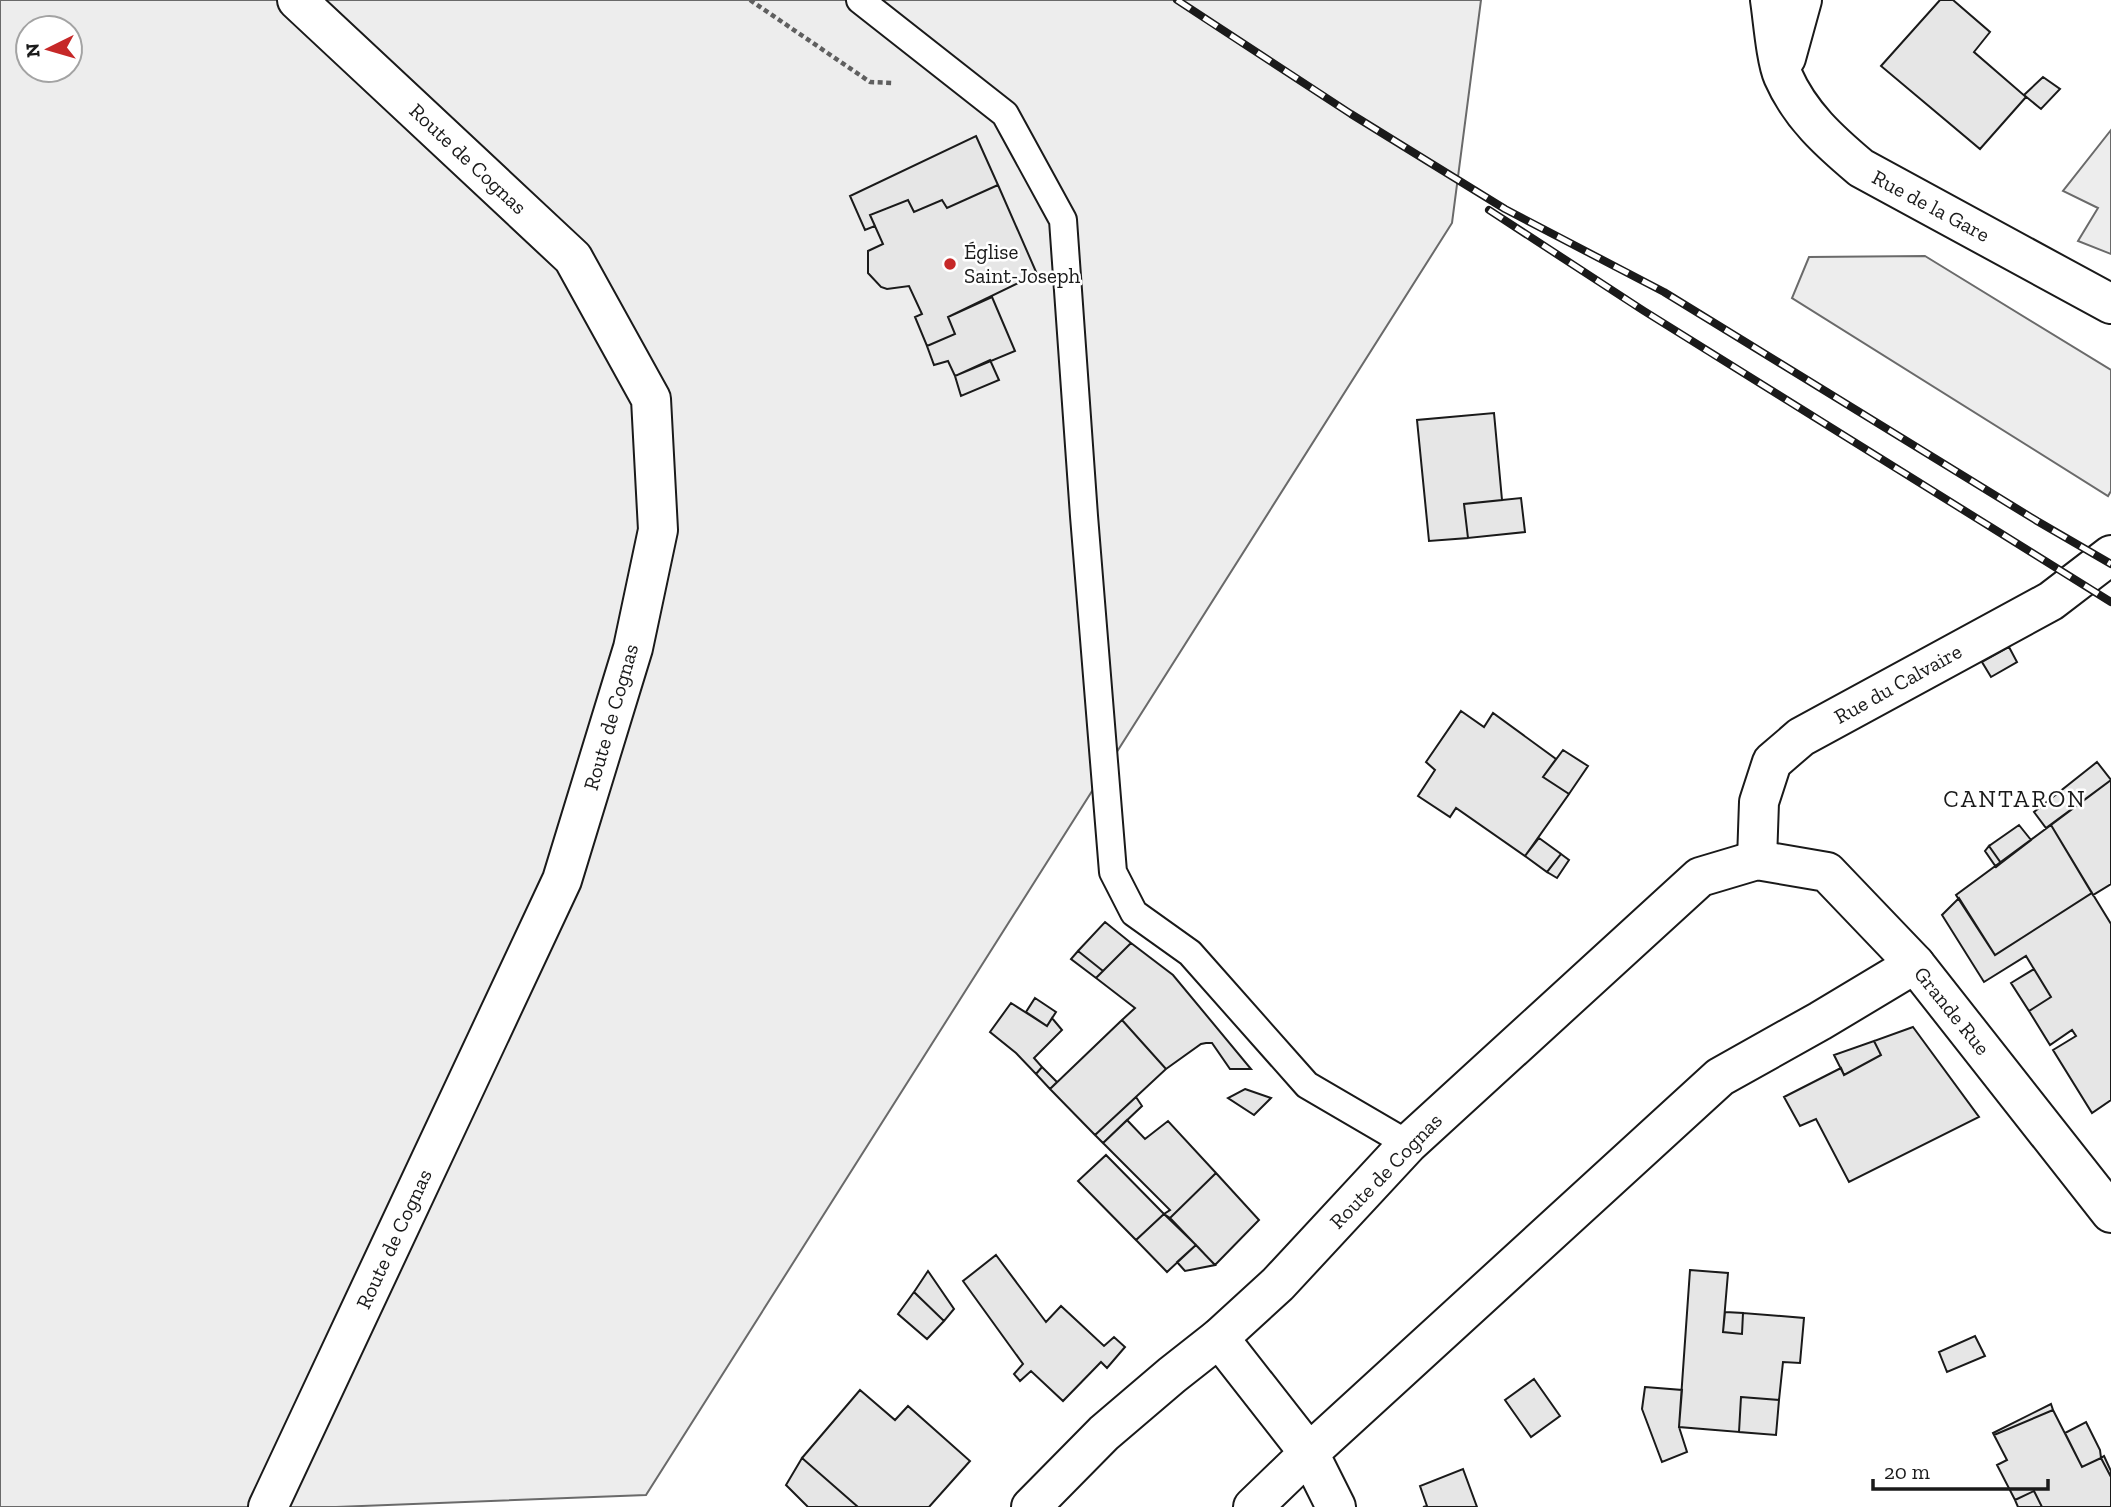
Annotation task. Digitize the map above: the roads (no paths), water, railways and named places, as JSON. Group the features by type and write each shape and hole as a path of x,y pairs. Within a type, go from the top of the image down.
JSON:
{"street":[{"name":"Route de Cognas","path":"268,1507 562,880 633,648 658,530 651,399 573,258 297,0"},
{"name":"Rue de la Gare","path":"1770,0 1782,74 1805,116 1828,140 1860,168 2111,304"},
{"path":"1782,74 1802,0"},
{"name":"Rue du Calvaire","path":"1757,860 1759,802 1772,762 1801,737 2051,601 2111,555"},
{"name":"Route de Cognas","path":"1031,1507 1104,1433 1219,1338 1278,1284 1408,1144 1700,877 1757,860"},
{"name":"Grande Rue","path":"1757,860 1826,872 1914,964 2111,1213"},
{"path":"1253,1507 1720,1077 1914,964"},
{"path":"1219,1338 1309,1453 1336,1507"}],"lane":[{"path":"860,0 1005,114 1063,220 1113,872 1134,913 1191,953 1307,1084 1408,1144"}],"railway":[{"path":"1177,0 1351,114 1505,209 1664,292 2111,564"},
{"path":"1489,210 1644,311 2111,602"}],"place":[{"name":"Église Saint-Joseph","path":"950,264"}],"district":[{"name":"CANTARON","path":"2015,799"}]}
